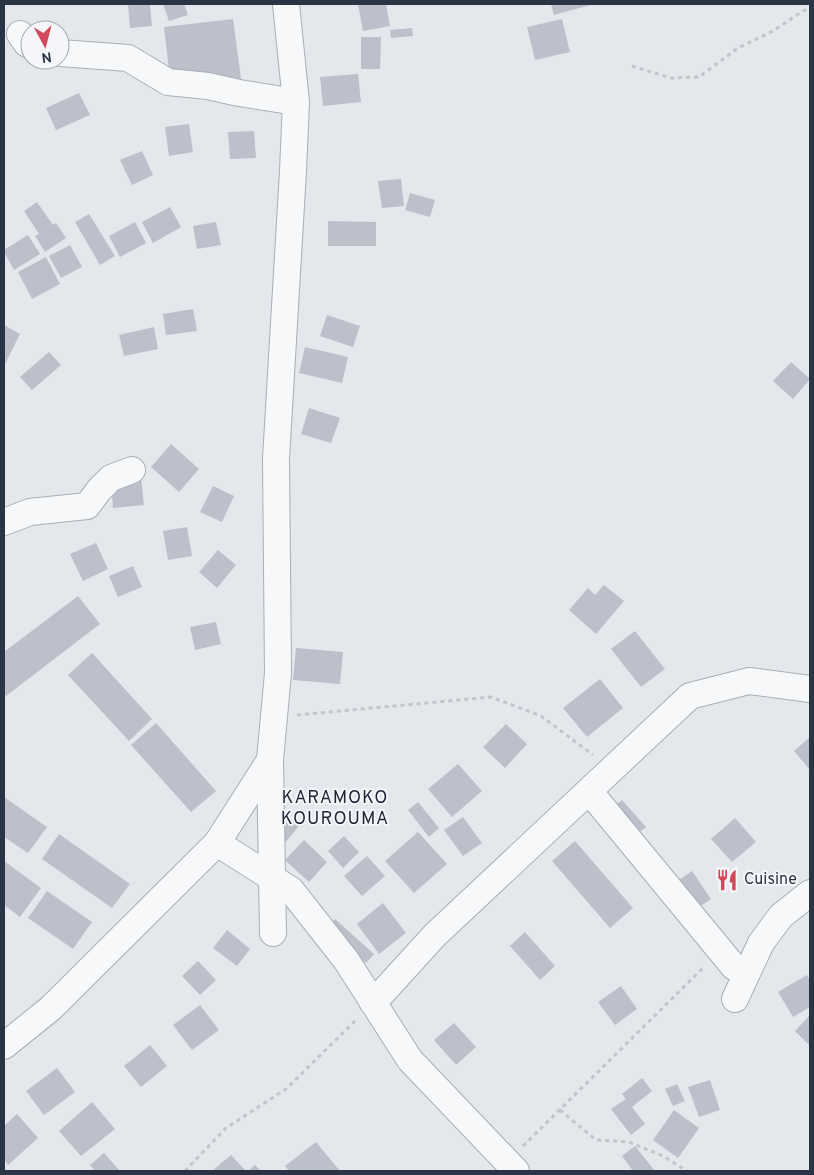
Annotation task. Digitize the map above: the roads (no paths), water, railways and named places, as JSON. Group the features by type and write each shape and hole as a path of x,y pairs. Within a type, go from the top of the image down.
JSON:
{"street":[{"path":"273,933 270,760 278,673 276,459 296,102 286,4"},
{"path":"70,54 128,58 168,82 208,86 239,94 296,102"},
{"path":"4,522 30,512 87,506 111,478 132,470"},
{"path":"373,1003 435,935 690,696 750,681 810,689"},
{"path":"4,1046 51,1008 217,843 270,760"},
{"path":"588,791 734,967"},
{"path":"217,843 290,890 346,960 410,1060 509,1168"},
{"path":"735,1000 761,943 781,916 810,893"}],"place":[{"name":"Cuisine","path":"727,880"}],"district":[{"name":"KARAMOKO KOUROUMA","path":"335,808"}]}
